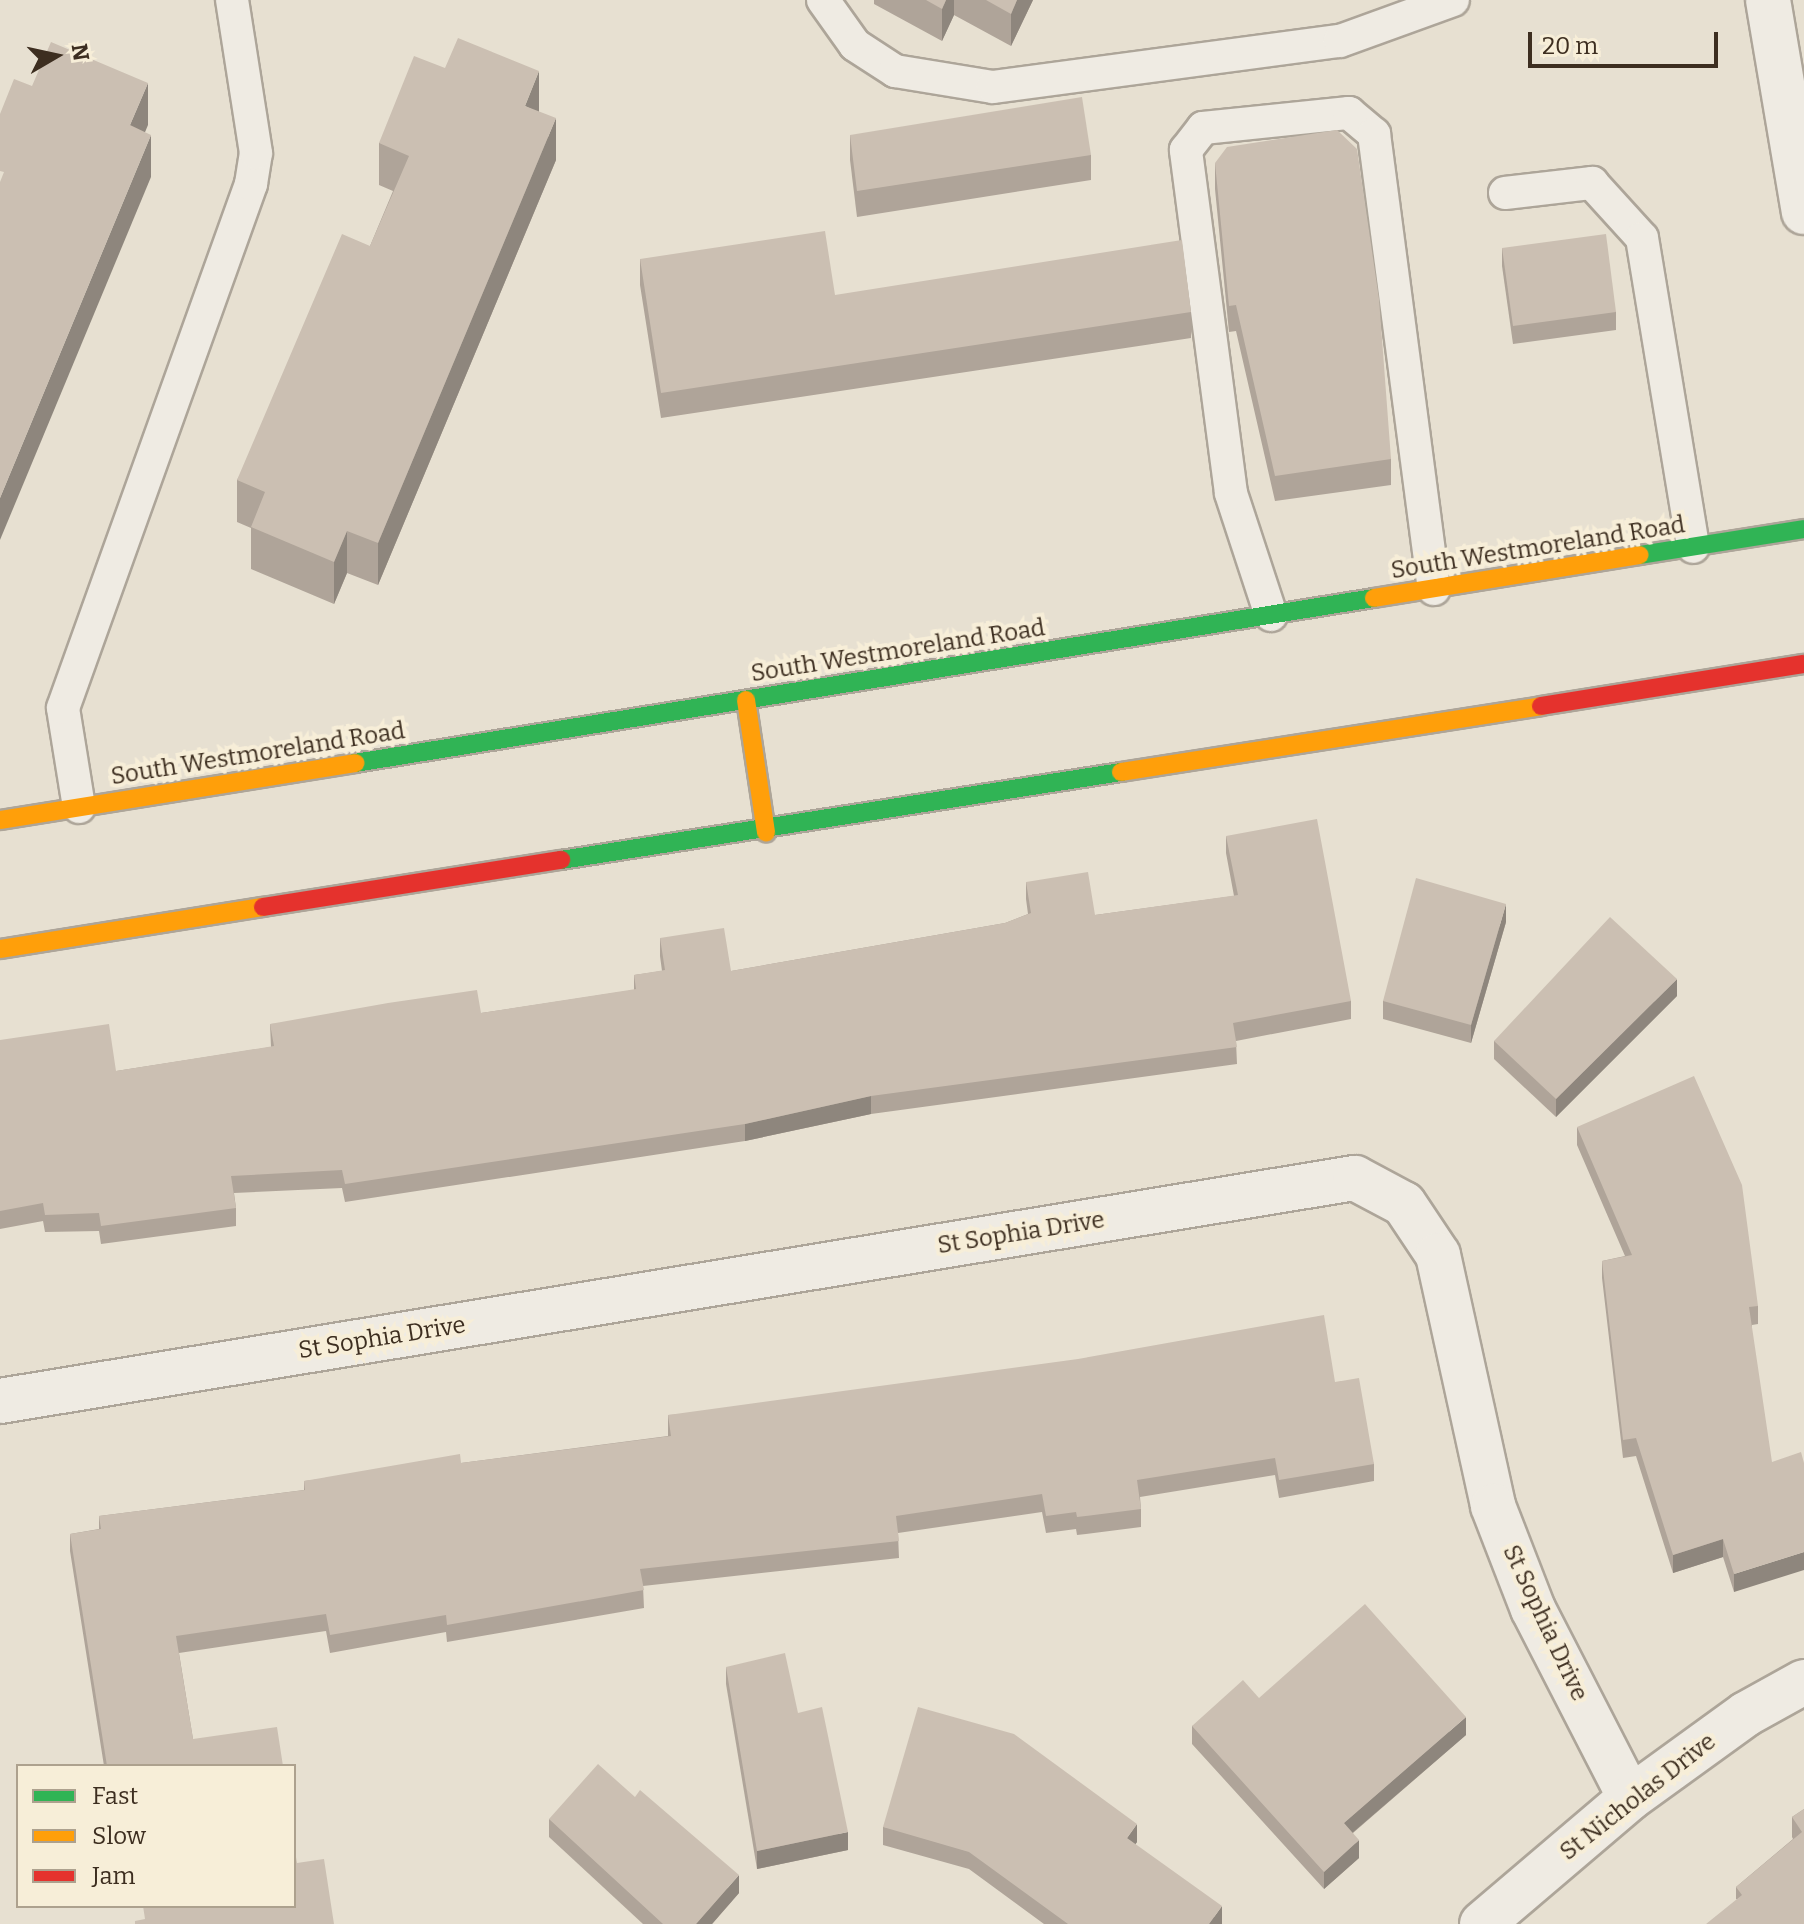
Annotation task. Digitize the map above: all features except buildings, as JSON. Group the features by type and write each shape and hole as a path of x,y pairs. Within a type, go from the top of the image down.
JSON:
{"main road":[{"name":"South Westmoreland Road","path":"0,820 1804,529"},
{"path":"0,949 766,832 1804,664"},
{"path":"746,700 766,832"}],"street":[{"path":"1768,0 1804,212"},
{"name":"St Sophia Drive","path":"0,1401 1355,1178 1404,1204 1438,1255 1493,1506 1533,1609 1630,1798"},
{"name":"St Nicholas Drive","path":"1482,1924 1630,1798 1746,1714 1804,1682"}],"lane":[{"path":"79,807 63,708 251,184 256,153 232,0"},
{"path":"823,0 855,45 895,71 993,87 1340,41 1453,0"},
{"path":"1271,615 1231,493 1186,150 1203,128 1349,113 1374,134 1434,589"},
{"path":"1505,193 1592,183 1642,238 1693,547"}],"traffic: fast":[{"path":"1640,555 1804,529"},
{"path":"355,763 1374,598"},
{"path":"561,860 1121,772"}],"traffic: slow":[{"path":"1374,598 1640,555"},
{"path":"746,700 766,832"},
{"path":"1121,772 1541,706"},
{"path":"0,820 355,763"},
{"path":"0,949 263,907"}],"traffic: jam":[{"path":"1541,706 1804,664"},
{"path":"263,907 561,860"}]}
